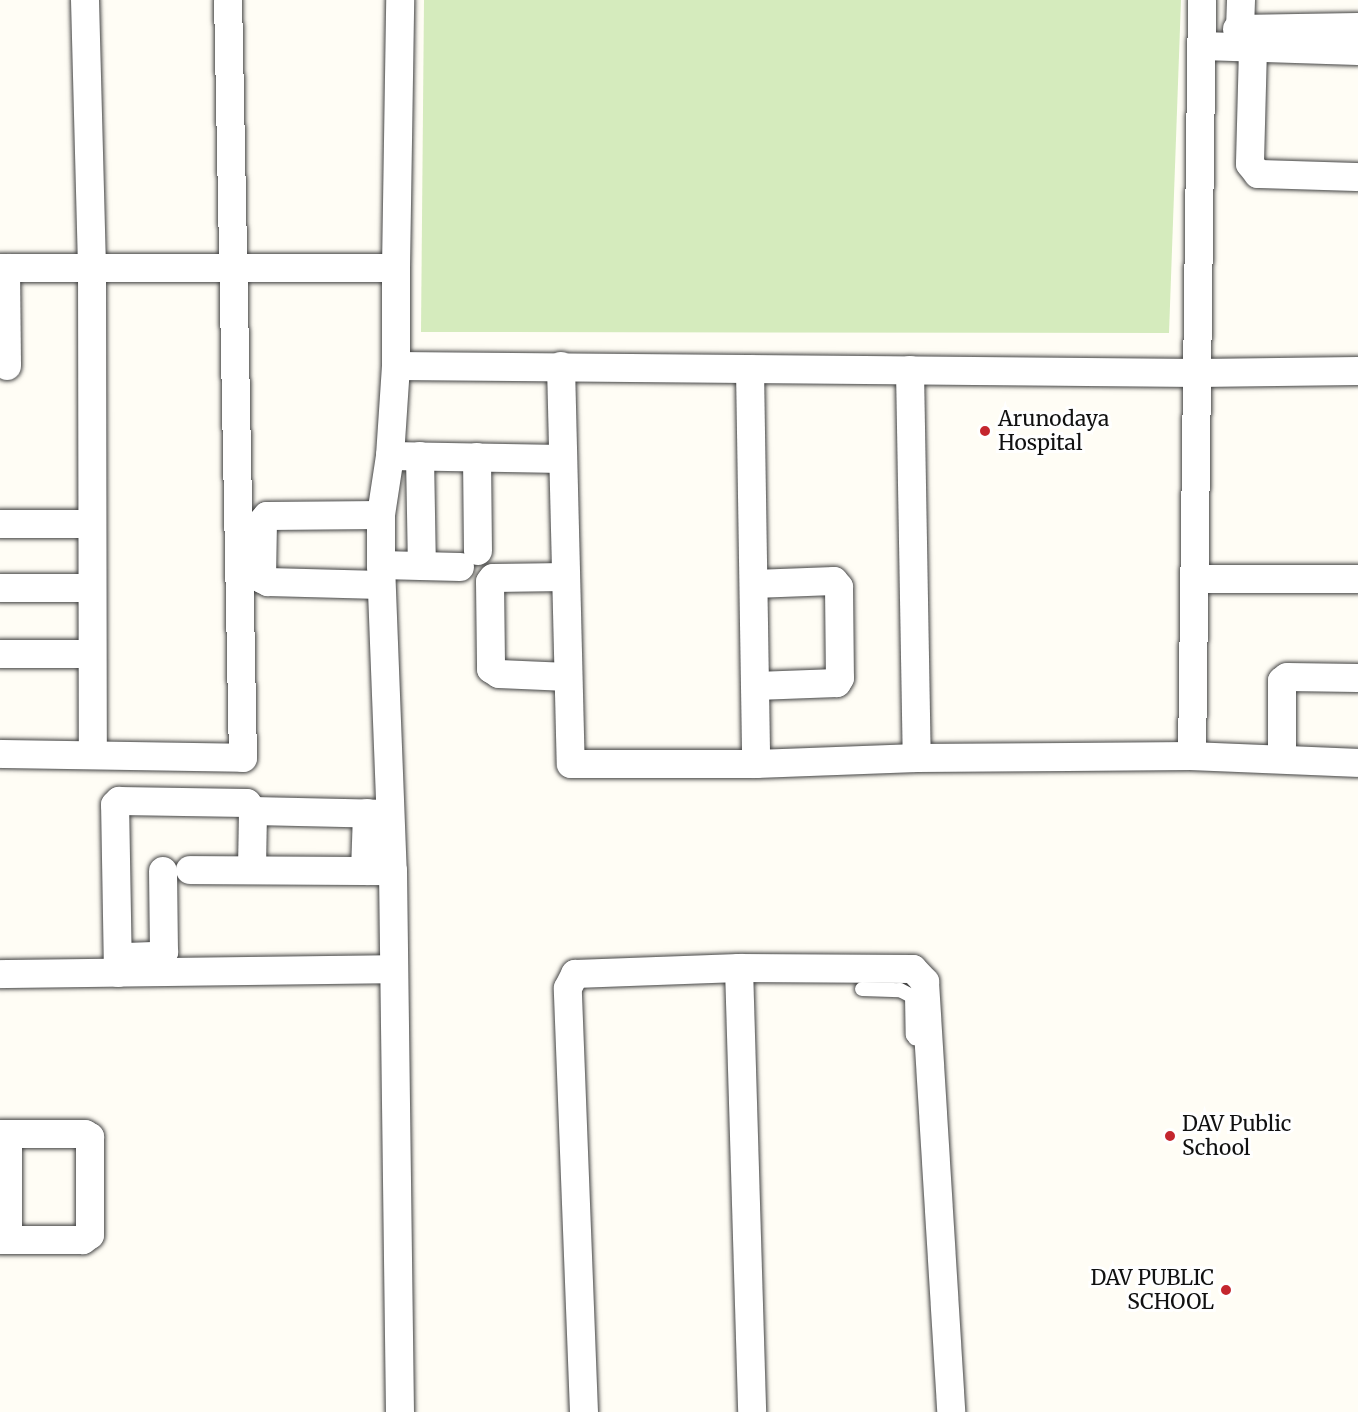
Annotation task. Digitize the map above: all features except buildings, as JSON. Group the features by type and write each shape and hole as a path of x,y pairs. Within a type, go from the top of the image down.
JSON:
{"street":[{"path":"12,745 72,737 76,731 85,654 92,267 85,0"},
{"path":"12,745 93,754 243,758 251,555 232,268 228,0"},
{"path":"400,0 396,366 390,456 375,515 379,871 394,969 400,1412"},
{"path":"1192,756 1202,0"},
{"path":"1241,0 1247,39 1250,164 1258,174 1358,177"},
{"path":"1247,39 1358,27"},
{"path":"1202,38 1247,39 1358,51"},
{"path":"2,374 3,268 396,268"},
{"path":"396,366 1198,373 1358,371"},
{"path":"561,366 555,459 560,677 571,764 756,764 918,758 1290,753 1347,755"},
{"path":"750,369 756,764"},
{"path":"910,370 918,758"},
{"path":"390,456 555,459"},
{"path":"420,456 422,566"},
{"path":"375,515 267,516 262,521 251,555 262,579 268,582 377,578 422,566 469,559 477,458"},
{"path":"0,524 86,524"},
{"path":"86,524 79,588 93,754"},
{"path":"511,565 558,571"},
{"path":"558,571 493,578 490,582 491,669 499,674 560,677"},
{"path":"1194,579 1358,579"},
{"path":"753,584 834,582 839,587 840,678 837,683 756,686"},
{"path":"0,588 79,588"},
{"path":"0,654 85,654"},
{"path":"1290,753 1282,681 1287,677 1358,678"},
{"path":"118,965 115,806 119,801 247,803 254,811 252,869"},
{"path":"254,811 378,813"},
{"path":"118,965 160,956 164,952 177,871 252,869 379,871"},
{"path":"0,974 118,965 394,969"},
{"path":"739,968 752,1412"},
{"path":"584,1412 568,988 575,974 739,968 913,969 926,982 951,1412"},
{"path":"4,1134 85,1134 90,1137 90,1235 83,1240 4,1240 4,1134"}],"lane":[{"path":"862,989 900,990 912,996 913,1035 915,1038 928,1039"}],"green space":[{"path":"424,0 1181,0 1169,333 421,332"}],"place":[{"name":"Arunodaya Hospital","path":"985,431"},
{"name":"DAV Public School","path":"1170,1136"},
{"name":"DAV PUBLIC SCHOOL","path":"1226,1290"}]}
